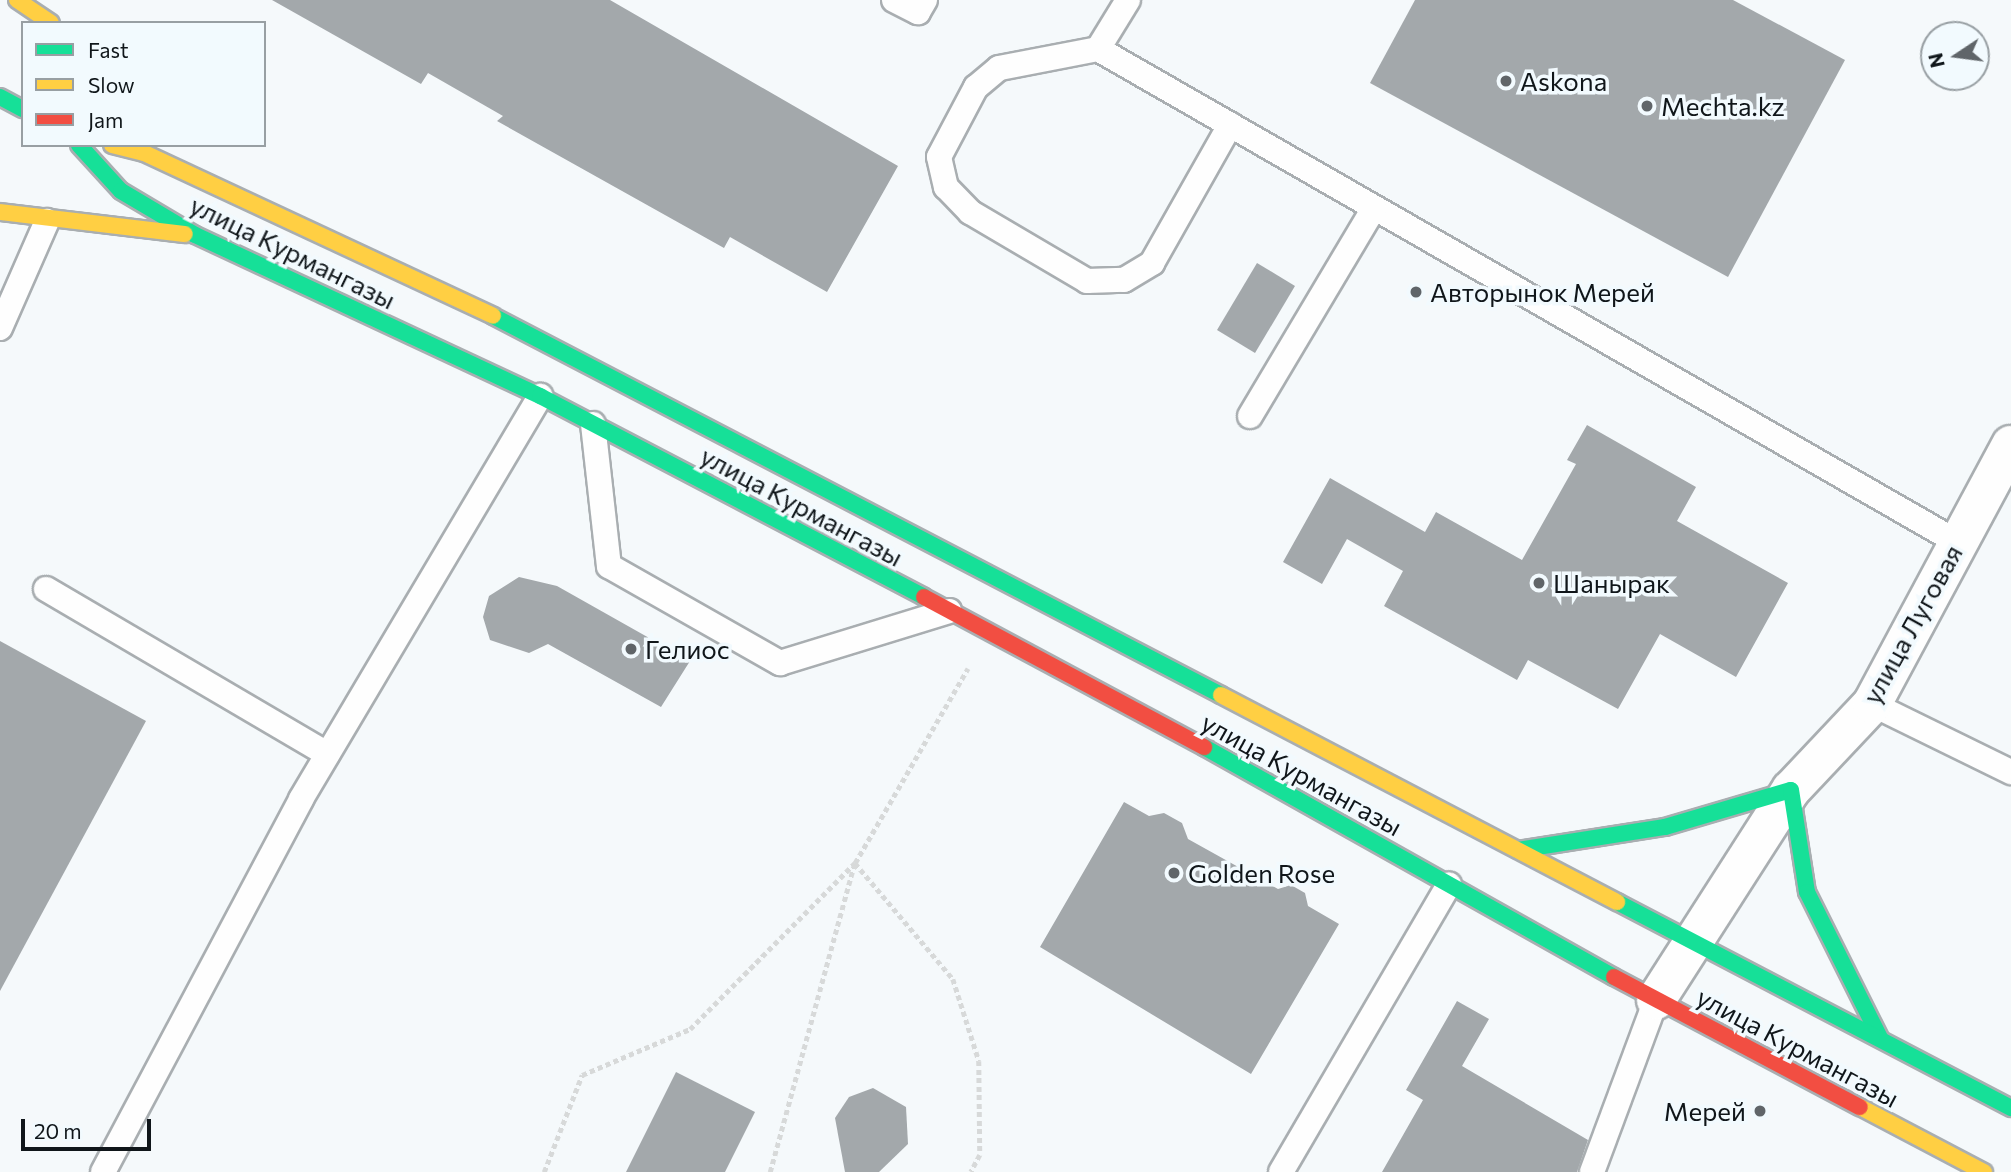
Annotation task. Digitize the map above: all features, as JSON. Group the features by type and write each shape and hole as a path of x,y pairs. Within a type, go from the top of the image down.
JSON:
{"main road":[{"path":"17,0 48,21"},
{"path":"0,97 21,108"},
{"name":"улица Курмангазы","path":"81,147 121,191 195,235 540,396 989,632 1274,786 1656,1000 1984,1172"},
{"name":"улица Курмангазы","path":"120,147 145,153 565,352 935,563 1300,738 1696,940 2011,1108"},
{"path":"193,155 228,192"},
{"path":"0,212 47,221 195,235"},
{"path":"593,424 619,409 617,380"},
{"path":"924,598 935,563"},
{"path":"1274,786 1299,768 1300,738"},
{"path":"1518,850 1665,827 1791,790 1807,892 1880,1038"}],"street":[{"name":"улица Луговая","path":"1656,1000 1791,790 1872,704 1956,542 2011,445"}],"lane":[{"path":"894,0 918,12 925,0"},
{"path":"1098,50 1128,0"},
{"path":"1230,125 1152,263 1124,280 1087,281 970,212 946,187 939,157 976,87 999,68 1098,50 1230,125 1956,542"},
{"path":"1251,416 1374,208"},
{"path":"0,328 47,221"},
{"path":"103,1172 327,754 540,396"},
{"path":"593,424 609,566 780,663 949,611"},
{"path":"46,589 327,754"},
{"path":"1872,704 2011,772"},
{"path":"1281,1172 1449,884"},
{"path":"1592,1172 1656,1000"}],"path":[{"path":"544,1172 582,1074 690,1029 855,863 989,632"},
{"path":"770,1172 855,863"},
{"path":"855,863 953,979 979,1061 980,1155 971,1172"}],"building":[{"path":"272,0 610,0 898,166 827,292 730,237 724,248 497,121 503,116 428,73 421,84"},
{"path":"1415,0 1733,0 1845,60 1728,277 1370,83"},
{"path":"1257,263 1295,286 1255,353 1217,330"},
{"path":"1587,425 1696,487 1677,521 1788,583 1736,677 1660,634 1618,709 1528,660 1517,680 1384,606 1403,571 1347,539 1322,584 1283,562 1330,478 1425,532 1436,512 1522,560 1576,464 1567,460"},
{"path":"519,577 557,586 690,661 661,707 548,644 529,653 490,640 483,617 489,596"},
{"path":"0,641 146,721 0,991"},
{"path":"1124,802 1149,816 1164,813 1182,823 1188,839 1278,889 1291,885 1305,893 1308,906 1339,924 1251,1074 1040,947"},
{"path":"1457,1001 1489,1019 1462,1066 1588,1140 1577,1172 1382,1172 1423,1100 1406,1090"},
{"path":"676,1072 755,1112 725,1172 626,1172"},
{"path":"873,1088 906,1107 908,1144 879,1172 845,1172 835,1118 849,1097"}],"traffic: fast":[{"path":"0,97 21,108"},
{"path":"81,147 121,191 195,235 540,396 924,597"},
{"path":"493,316 1221,695"},
{"path":"1204,747 1614,977"},
{"path":"1518,850 1665,827 1791,790 1807,892 1880,1038"},
{"path":"1617,902 2011,1108"}],"traffic: slow":[{"path":"17,0 48,21"},
{"path":"120,147 144,153 493,316"},
{"path":"0,212 185,234"},
{"path":"1221,695 1617,902"},
{"path":"1860,1107 1984,1172"}],"traffic: jam":[{"path":"924,597 1204,747"},
{"path":"1614,977 1860,1107"}],"place":[{"name":"Askona","path":"1506,81"},
{"name":"Mechta.kz","path":"1647,106"},
{"name":"Авторынок Мерей","path":"1416,292"},
{"name":"Шанырак","path":"1539,583"},
{"name":"Гелиос","path":"631,649"},
{"name":"Golden Rose","path":"1174,873"},
{"name":"Мерей","path":"1760,1111"}]}
